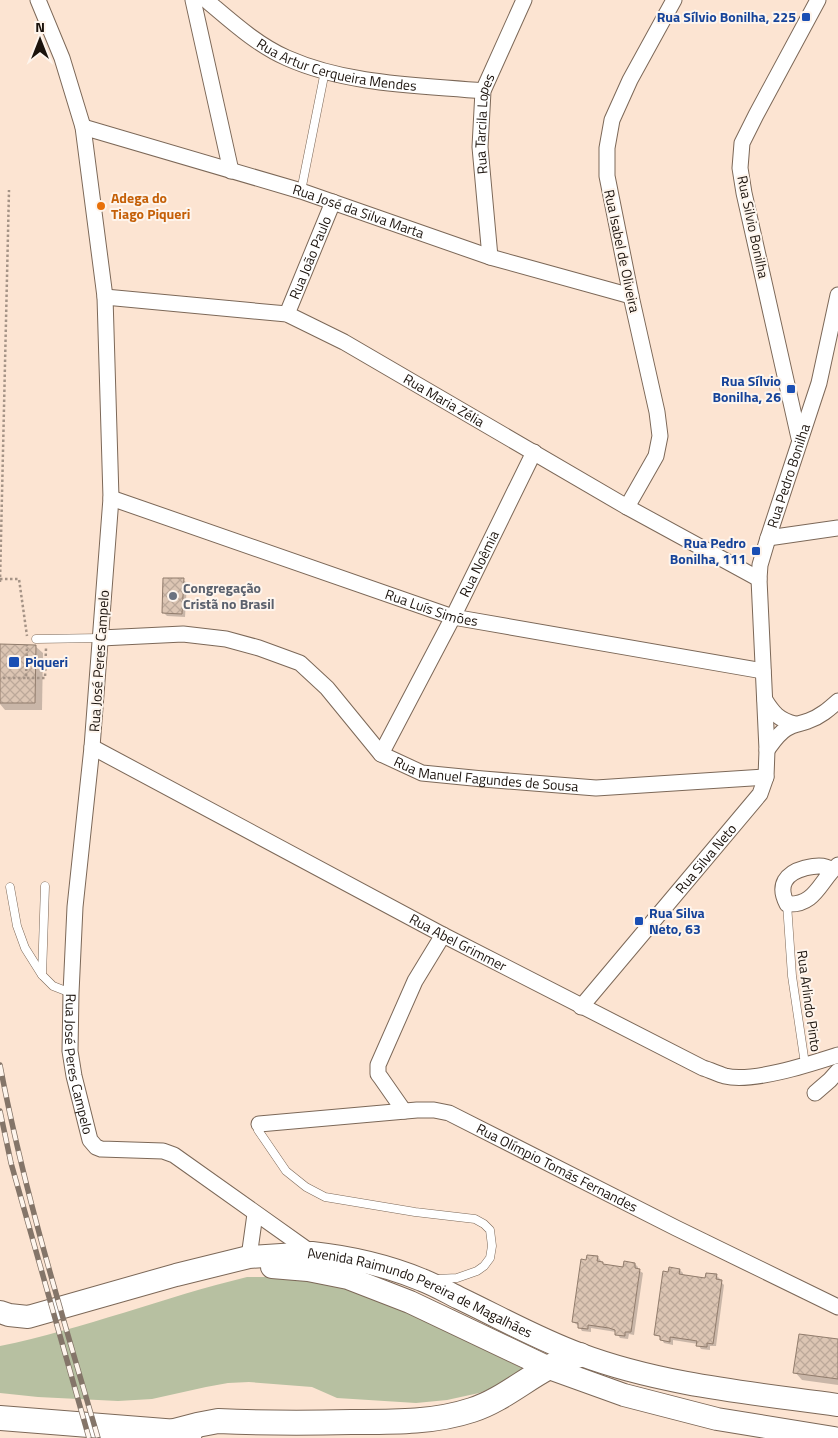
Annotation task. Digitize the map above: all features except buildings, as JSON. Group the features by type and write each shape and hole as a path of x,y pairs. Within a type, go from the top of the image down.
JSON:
{"highway":[{"path":"174,1432 218,1421 403,1422 446,1417 473,1410 502,1397 549,1368 570,1357 580,1355"},
{"path":"0,1418 254,1438"}],"main road":[{"name":"Avenida Raimundo Pereira de Magalhães","path":"0,1312 28,1317 168,1277 249,1257 312,1253 369,1264 422,1280 547,1341 580,1355 641,1374 730,1390 838,1404"},
{"name":"Avenida Raimundo Pereira de Magalhães","path":"0,1325 7,1329 25,1328 91,1312 180,1284 258,1268 278,1267 308,1270 348,1278 410,1302 549,1368 624,1395 717,1419 834,1438"}],"street":[{"name":"Rua José Peres Campelo","path":"38,0 62,58 83,127 105,298 111,498 92,747 75,907 70,1051 74,1076 90,1140 96,1147 101,1149 163,1151 174,1156 312,1253"},
{"path":"193,0 231,171"},
{"name":"Rua Artur Cerqueira Mendes","path":"206,0 251,36 286,58 325,71 371,82 483,91"},
{"name":"Rua Tarcila Lopes","path":"490,257 480,147 483,91 524,0"},
{"name":"Rua Isabel de Oliveira","path":"627,507 656,456 660,436 657,412 607,176 607,148 612,120 630,80 674,0"},
{"name":"Rua Silvio Bonilha","path":"800,440 740,168 742,144 818,0"},
{"name":"Rua José da Silva Marta","path":"83,127 301,191 490,257 631,296"},
{"name":"Rua João Paulo","path":"287,314 333,202"},
{"name":"Rua Pedro Bonilha","path":"766,777 767,750 760,566 819,383 838,295"},
{"name":"Rua Maria Zélia","path":"105,298 287,314 344,342 627,507 759,579"},
{"name":"Rua Noêmia","path":"381,754 453,616 534,452"},
{"name":"Rua Luís Simões","path":"111,498 453,616 763,671"},
{"path":"768,538 838,528"},
{"name":"Rua Manuel Fagundes de Sousa","path":"101,638 183,634 226,639 259,648 300,663 328,688 381,754 422,772 483,780 596,788 766,777"},
{"path":"765,700 779,719 795,724"},
{"path":"767,750 781,733 795,724 809,721 826,712 838,702"},
{"name":"Rua Abel Grimmer","path":"92,747 442,935 703,1068 726,1076 741,1078 764,1075 838,1055"},
{"name":"Rua Silva Neto","path":"581,1007 748,809 760,794 766,777"},
{"path":"813,867 835,867 829,877 808,900 798,904 787,904 784,897 784,887 785,880 790,874 813,867"},
{"path":"404,1111 378,1074 378,1065 415,981 442,935"},
{"path":"815,1092 838,1071"},
{"name":"Rua Olímpio Tomás Fernandes","path":"259,1124 404,1111 434,1110 449,1113 676,1228 838,1307"},
{"path":"249,1257 255,1214"}],"lane":[{"path":"301,191 325,71"},
{"path":"36,639 101,638"},
{"path":"10,886 17,926 25,948 42,975 53,986 71,993"},
{"path":"42,975 45,886"},
{"name":"Rua Arlindo Pinto","path":"787,904 792,976 805,1064"},
{"path":"259,1124 257,1126 258,1130 286,1171 306,1187 325,1197 475,1220 484,1224 490,1230 492,1246 490,1258 484,1266 477,1271 457,1278 422,1280"}],"path":[{"path":"8,190 0,580 19,579 27,639 26,678"},
{"path":"3,678 45,678 47,639"}],"green space":[{"path":"247,1277 297,1277 370,1294 522,1368 521,1376 479,1393 447,1400 416,1403 337,1398 312,1387 249,1382 228,1383 152,1399 118,1401 0,1393 0,1346 62,1331"}],"railway":[{"path":"0,1065 32,1206 98,1438"},
{"path":"0,1111 11,1163 89,1438"}],"place":[{"name":"Rua Sílvio Bonilha, 225","path":"806,17"},
{"name":"Adega do Tiago Piqueri","path":"101,206"},
{"name":"Rua Sílvio Bonilha, 26","path":"791,389"},
{"name":"Rua Pedro Bonilha, 111","path":"756,551"},
{"name":"Congregação Cristã no Brasil","path":"173,596"},
{"name":"Piqueri","path":"14,662"},
{"name":"Rua Silva Neto, 63","path":"639,921"}]}
